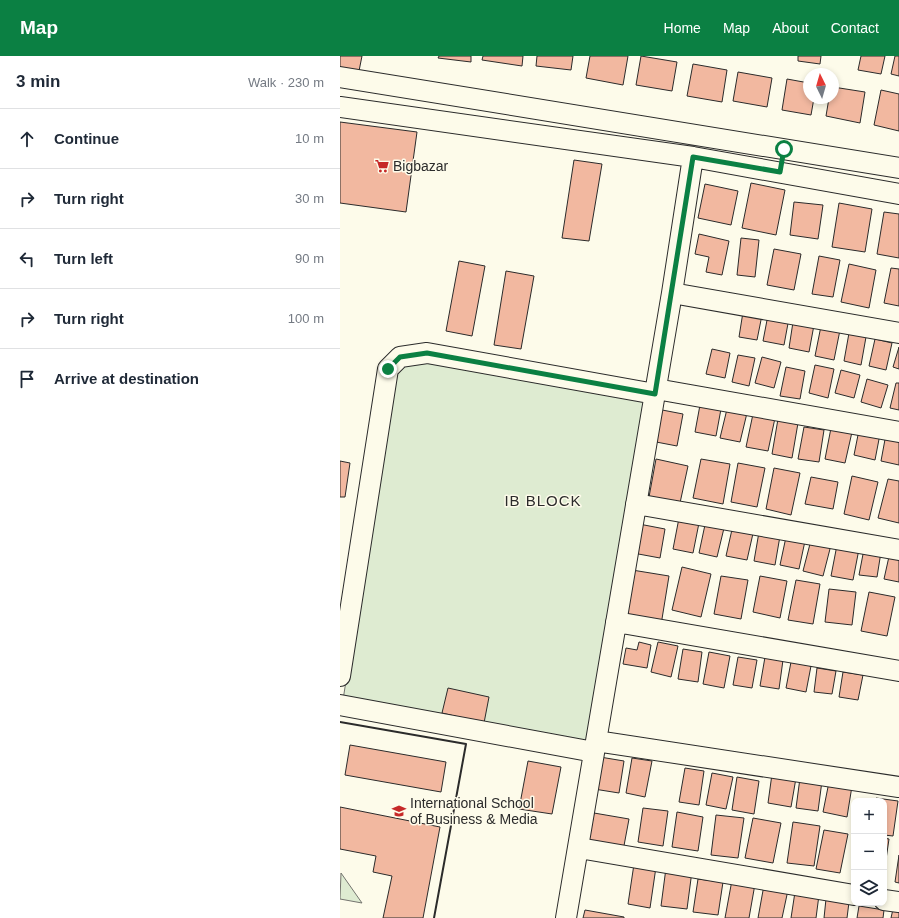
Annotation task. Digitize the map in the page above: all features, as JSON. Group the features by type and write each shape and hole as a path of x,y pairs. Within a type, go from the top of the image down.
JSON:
{"street":[{"path":"340,77 899,168"},
{"path":"340,108 693,157 899,194"},
{"path":"576,140 581,116"},
{"path":"780,172 784,149"},
{"path":"566,918 656,391 693,157"},
{"path":"672,293 899,333"},
{"path":"340,676 388,369 400,357 427,353 899,432"},
{"path":"636,504 899,550"},
{"path":"616,622 899,672"},
{"path":"340,705 595,746 899,787"},
{"path":"579,848 851,894"},
{"path":"887,900 899,902"}],"green space":[{"path":"427,359 651,395 589,743 343,700 394,374 404,363"},
{"path":"341,873 362,903 340,899"}],"building":[{"path":"340,56 362,56 359,71 340,68"},
{"path":"439,56 471,56 471,62 438,58"},
{"path":"483,56 523,56 522,66 482,60"},
{"path":"537,56 573,56 571,70 536,66"},
{"path":"590,56 628,56 623,85 586,78"},
{"path":"641,56 677,62 672,91 636,85"},
{"path":"798,56 821,56 820,64 798,61"},
{"path":"861,56 885,56 881,74 858,70"},
{"path":"895,56 899,56 899,76 891,74"},
{"path":"693,64 727,70 722,102 687,96"},
{"path":"738,72 772,78 767,107 733,101"},
{"path":"787,79 803,82 803,104 813,104 811,115 782,110"},
{"path":"839,88 865,92 860,123 826,116 828,104 839,104"},
{"path":"881,90 899,94 899,131 874,125"},
{"path":"340,122 417,132 406,212 340,203"},
{"path":"574,160 602,164 589,241 562,238"},
{"path":"751,183 785,190 776,235 742,228"},
{"path":"705,184 738,191 731,225 698,218"},
{"path":"794,202 823,205 818,239 790,235"},
{"path":"839,203 872,209 865,252 832,247"},
{"path":"884,212 899,214 899,258 877,254"},
{"path":"699,234 729,241 722,275 706,272 709,257 695,254"},
{"path":"741,238 759,240 755,277 737,275"},
{"path":"774,249 801,254 794,290 767,285"},
{"path":"819,256 840,260 833,297 812,294"},
{"path":"459,261 485,266 472,336 446,331"},
{"path":"849,264 876,270 869,308 841,302"},
{"path":"891,268 899,269 899,306 884,303"},
{"path":"506,271 534,276 521,349 494,345"},
{"path":"743,312 762,315 757,340 739,337"},
{"path":"768,315 789,318 784,345 763,341"},
{"path":"793,322 814,325 809,352 789,348"},
{"path":"821,326 840,330 834,360 815,356"},
{"path":"849,333 866,337 861,365 844,361"},
{"path":"875,339 892,343 886,370 869,366"},
{"path":"899,347 899,369 893,367"},
{"path":"712,349 730,353 725,378 706,374"},
{"path":"738,355 755,358 749,386 732,382"},
{"path":"762,357 781,362 774,388 755,383"},
{"path":"815,365 834,369 828,398 809,393"},
{"path":"786,367 805,371 800,399 780,396"},
{"path":"841,370 860,375 854,398 835,393"},
{"path":"867,379 888,385 881,408 861,402"},
{"path":"896,383 899,383 899,410 890,408"},
{"path":"700,405 721,409 716,436 695,432"},
{"path":"657,409 683,414 677,446 651,441"},
{"path":"727,409 747,413 740,442 720,438"},
{"path":"753,414 775,418 768,451 746,447"},
{"path":"778,419 798,423 792,458 772,454"},
{"path":"804,427 824,430 819,462 798,459"},
{"path":"831,428 852,432 845,463 825,459"},
{"path":"859,430 880,434 875,460 854,455"},
{"path":"886,434 899,437 899,465 881,461"},
{"path":"656,459 688,466 680,503 649,497"},
{"path":"701,459 730,464 723,504 693,498"},
{"path":"340,461 350,463 345,497 340,497"},
{"path":"738,463 765,468 757,507 731,502"},
{"path":"774,468 800,473 791,515 766,509"},
{"path":"852,476 878,482 869,520 844,514"},
{"path":"811,477 838,482 833,509 805,504"},
{"path":"888,479 899,481 899,523 878,518"},
{"path":"679,518 699,523 693,553 673,549"},
{"path":"706,520 725,524 717,557 699,553"},
{"path":"639,524 665,529 660,558 633,553"},
{"path":"733,525 754,529 747,560 726,556"},
{"path":"759,532 780,536 775,565 754,561"},
{"path":"786,537 805,541 799,569 780,565"},
{"path":"811,540 831,545 823,576 803,571"},
{"path":"837,545 859,549 853,580 831,576"},
{"path":"864,549 881,552 877,577 859,575"},
{"path":"890,552 899,554 899,582 884,579"},
{"path":"682,567 711,574 701,617 672,610"},
{"path":"632,570 669,576 661,625 624,619"},
{"path":"721,576 748,580 741,619 714,614"},
{"path":"760,576 787,581 780,618 753,612"},
{"path":"796,580 820,584 813,624 788,620"},
{"path":"829,589 856,592 852,625 825,622"},
{"path":"869,592 895,597 887,636 861,631"},
{"path":"639,642 651,645 647,668 623,664 626,648 637,650"},
{"path":"658,642 678,646 671,677 651,672"},
{"path":"683,649 702,652 698,682 678,679"},
{"path":"709,652 730,656 724,688 703,684"},
{"path":"738,657 757,660 752,688 733,685"},
{"path":"765,657 783,660 779,689 760,686"},
{"path":"791,662 811,666 806,692 786,688"},
{"path":"817,668 836,671 832,694 814,692"},
{"path":"843,672 863,675 858,700 839,697"},
{"path":"448,688 489,697 484,723 442,713"},
{"path":"350,745 446,762 441,792 345,775"},
{"path":"600,757 624,761 619,793 594,789"},
{"path":"632,758 652,761 645,797 626,793"},
{"path":"528,761 561,767 552,814 519,809"},
{"path":"685,768 704,771 699,805 679,802"},
{"path":"712,773 733,777 726,809 706,805"},
{"path":"772,774 796,778 791,807 768,803"},
{"path":"737,777 759,781 754,814 732,810"},
{"path":"800,778 822,781 818,811 796,808"},
{"path":"829,782 852,786 847,817 823,812"},
{"path":"887,800 898,801 893,836 887,835"},
{"path":"340,807 440,827 423,918 383,918 392,876 373,872 376,856 340,849"},
{"path":"643,808 668,811 663,846 638,842"},
{"path":"677,812 703,817 698,851 672,847"},
{"path":"594,813 629,819 623,851 588,845"},
{"path":"716,815 744,818 738,858 711,855"},
{"path":"753,818 781,823 773,863 745,858"},
{"path":"793,822 820,826 814,866 787,863"},
{"path":"824,830 848,834 840,873 816,869"},
{"path":"887,839 889,839 887,853"},
{"path":"899,855 899,883 895,882"},
{"path":"634,864 656,867 650,908 628,904"},
{"path":"666,868 692,871 687,909 661,906"},
{"path":"698,879 723,882 718,915 693,912"},
{"path":"732,880 755,884 749,918 725,918"},
{"path":"764,885 788,890 782,918 758,918"},
{"path":"795,892 819,895 816,918 791,918"},
{"path":"826,899 849,902 847,918 824,918"},
{"path":"859,906 884,910 883,918 857,918"},
{"path":"893,909 899,910 899,918 891,918"},
{"path":"585,910 624,917 624,918 583,918"}],"wall":[{"path":"340,722 466,744 434,918"}],"place":[{"name":"Bigbazar","path":"382,166"},
{"name":"International School of Business & Media","path":"399,811"}],"district":[{"name":"IB BLOCK","path":"543,501"}],"route":[{"path":"388,369 400,357 427,353 655,394 693,157 780,172 784,149"}]}
